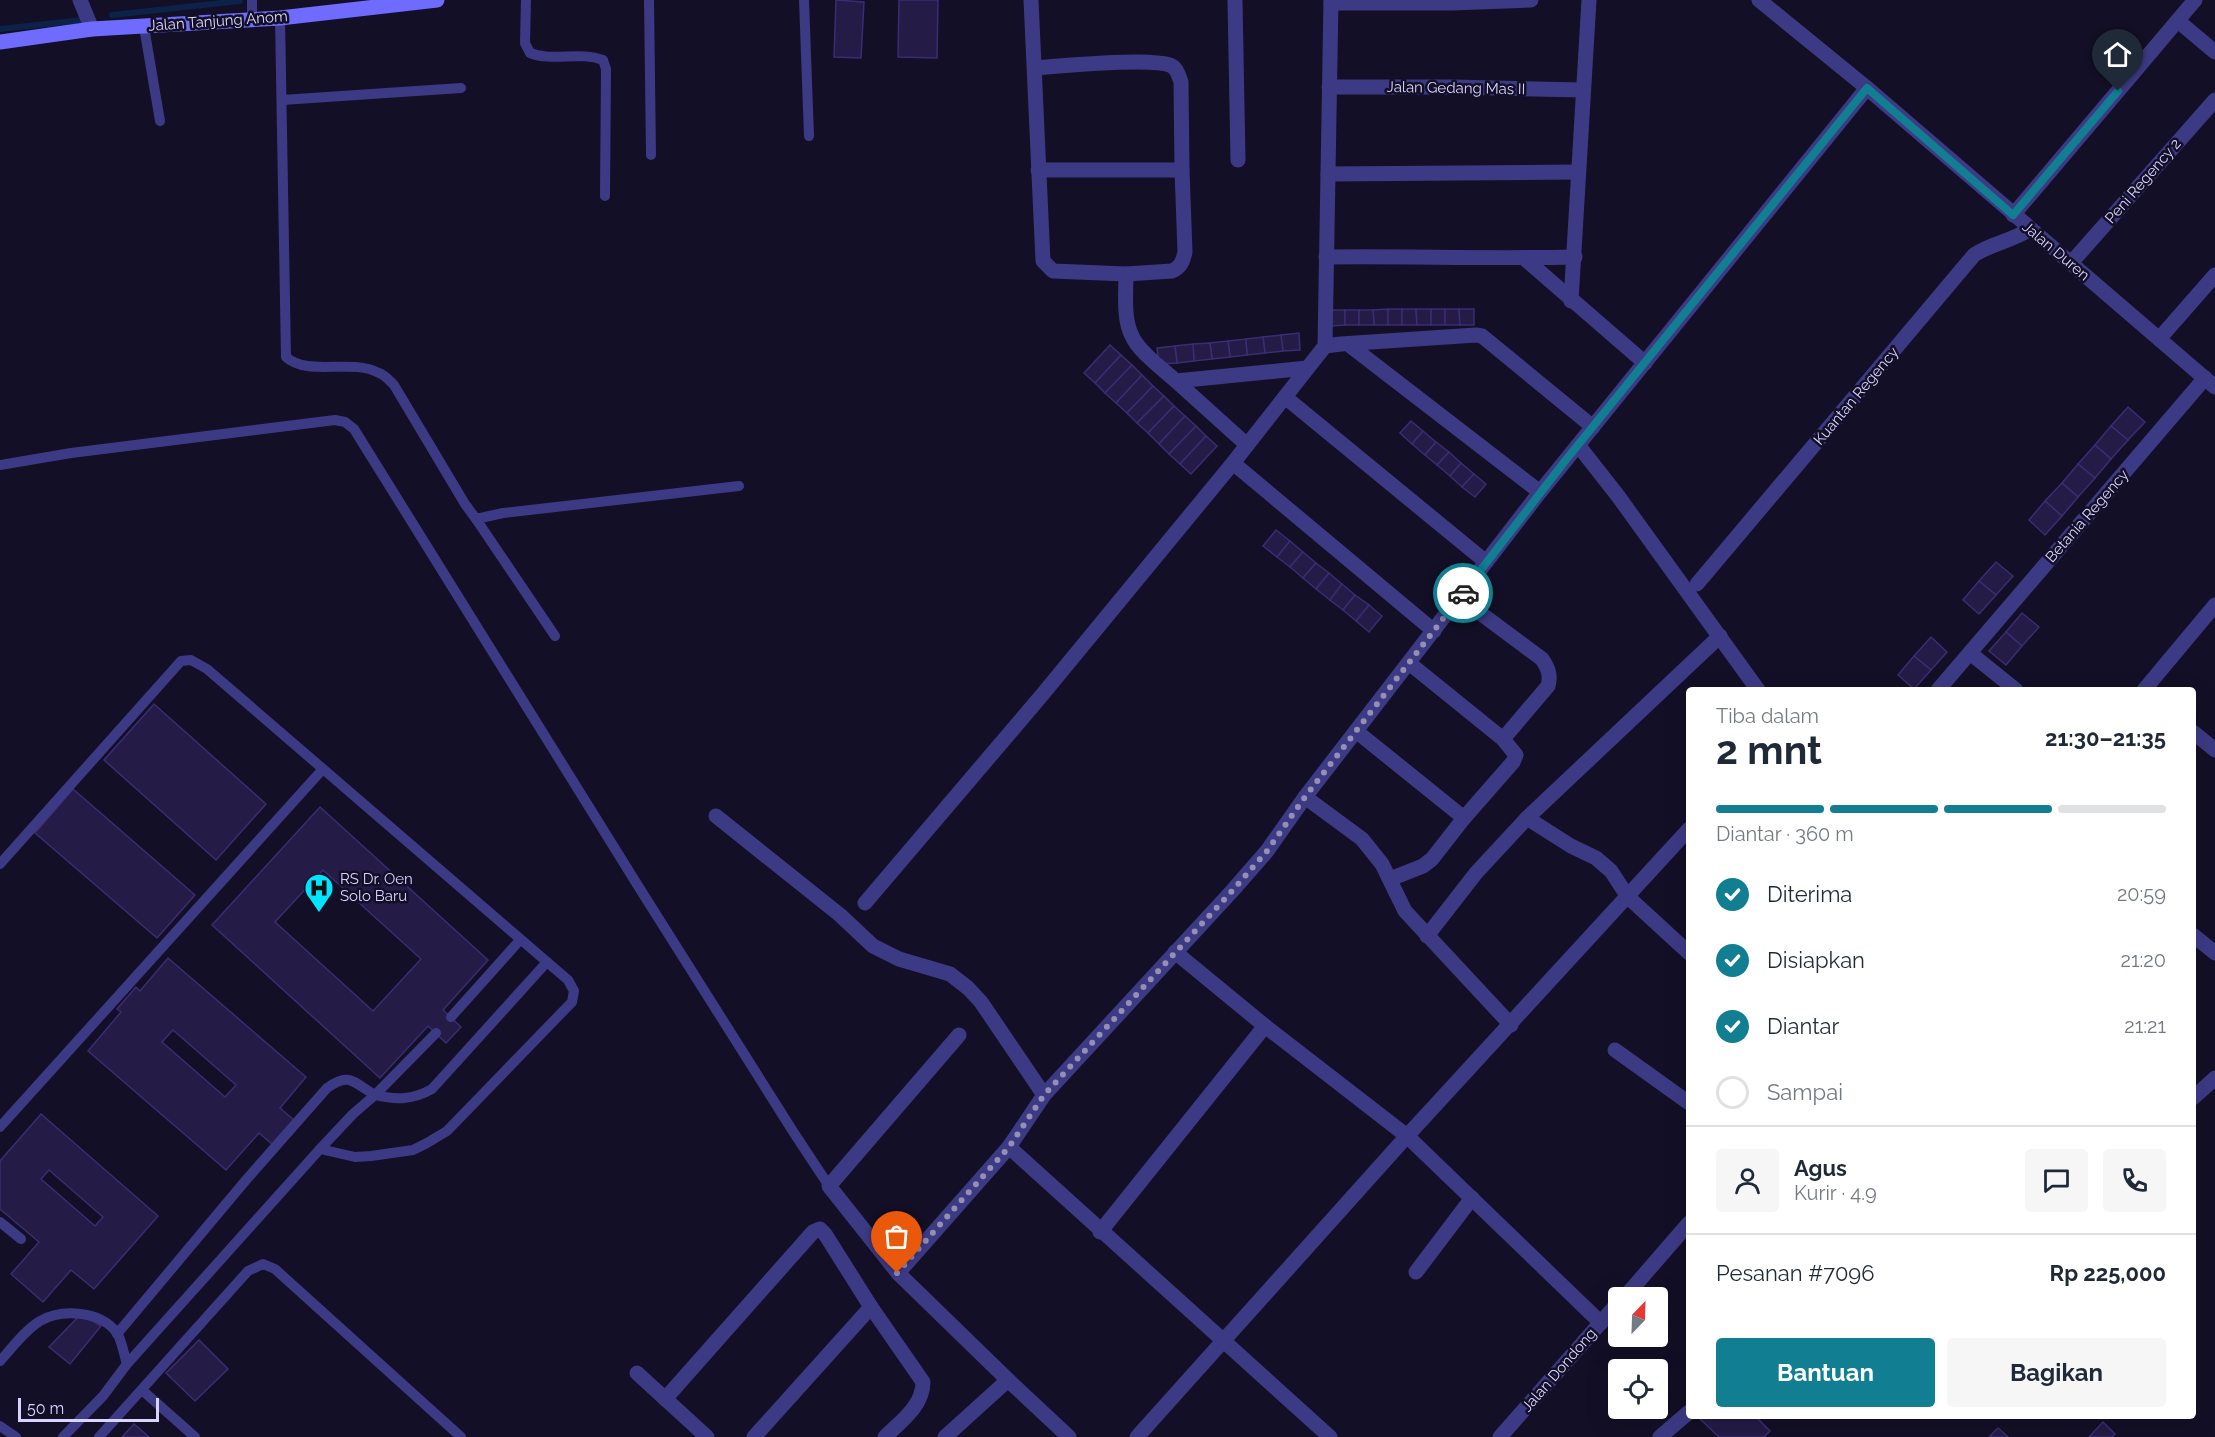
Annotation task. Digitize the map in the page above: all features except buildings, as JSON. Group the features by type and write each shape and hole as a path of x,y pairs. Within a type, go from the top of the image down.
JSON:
{"main road":[{"name":"Jalan Tanjung Anom","path":"0,42 92,29 280,18 429,0"}],"street":[{"path":"80,0 92,29"},
{"path":"1031,0 1042,255 1047,267 1053,271 1126,274 1172,271 1178,268 1185,252 1179,74 1173,67 1162,63 1105,63 1035,68"},
{"path":"1235,0 1238,160"},
{"path":"865,903 1050,686 1233,464 1325,346 1331,1 1452,3 1531,0"},
{"path":"1571,301 1589,0"},
{"name":"Jalan Duren","path":"1759,0 1867,88 2210,383"},
{"path":"2013,215 2195,0"},
{"path":"2178,21 2215,52"},
{"name":"Jalan Gedang Mas II","path":"1329,87 1583,90"},
{"path":"897,1273 1009,1147 1044,1095 1267,851 1305,797 1540,492 1867,88"},
{"name":"Peni Regency 2","path":"2071,263 2215,100"},
{"path":"1038,170 1182,170"},
{"path":"1328,174 1578,172"},
{"name":"Kuantan Regency","path":"1697,584 1974,255 1997,243 2020,236 2030,229"},
{"path":"1326,257 1416,255 1575,257"},
{"path":"1524,258 1645,363"},
{"path":"1126,274 1131,336 1176,381 1247,445"},
{"path":"2159,339 2215,275"},
{"path":"1325,346 1482,336 1593,427"},
{"path":"1348,344 1540,492"},
{"path":"1176,381 1308,368"},
{"name":"Betania Regency","path":"1941,687 2210,383"},
{"path":"1285,397 1486,562"},
{"path":"1578,445 1618,496 1756,687"},
{"path":"1233,464 1434,631"},
{"path":"1460,598 1542,659 1549,668 1548,686 1503,739"},
{"path":"2146,687 2215,604"},
{"path":"1427,936 1476,873 1527,818 1720,636"},
{"path":"1970,653 2012,687"},
{"path":"1390,879 1423,866 1432,859 1515,759 1514,750 1503,739 1409,663"},
{"path":"1356,731 1464,818"},
{"path":"2196,734 2215,750"},
{"path":"1305,797 1362,839 1390,879 1405,911 1511,1025"},
{"path":"716,816 840,915 873,946 899,959 950,974 968,988 981,1002 1044,1095"},
{"path":"1527,818 1571,846 1596,858 1611,871 1628,897 1686,950"},
{"path":"1137,1437 1407,1136 1686,832"},
{"path":"2196,937 2215,953"},
{"path":"1175,952 1265,1026 1407,1136 1601,1323"},
{"path":"1101,1232 1265,1026"},
{"path":"959,1035 829,1186 897,1273 1069,1437"},
{"path":"1615,1050 1686,1101"},
{"path":"2196,1096 2213,1085"},
{"path":"1009,1147 1330,1437"},
{"path":"1416,1272 1472,1198"},
{"path":"1634,1287 1686,1226"},
{"path":"665,1399 816,1230 820,1229 923,1382 923,1392 919,1400 885,1437"},
{"path":"754,1437 871,1307"},
{"name":"Jalan Dondong","path":"1500,1437 1608,1315"},
{"path":"637,1373 707,1437"},
{"path":"945,1437 1008,1380"},
{"path":"1660,1437 1686,1415"}],"lane":[{"path":"252,0 252,20"},
{"path":"526,0 525,43 530,53 539,57 590,55 603,60 606,69 605,196"},
{"path":"649,0 651,155"},
{"path":"804,0 809,136"},
{"path":"280,18 286,357 302,366 353,366 379,372 394,385 465,504 555,636"},
{"path":"144,27 160,121"},
{"path":"282,100 461,88"},
{"path":"0,465 71,453 335,420 345,422 354,429 640,889 829,1186"},
{"path":"476,519 503,513 739,486"},
{"path":"0,864 181,661 191,660 199,663 568,980 574,991 572,1002 447,1131 413,1150 371,1156 355,1157 320,1149"},
{"path":"0,1126 322,770"},
{"path":"451,1017 520,940"},
{"path":"117,1334 246,1180 327,1088 340,1079 348,1079 375,1095 390,1098 408,1098 432,1089 547,962"},
{"path":"63,1437 103,1396 127,1364 320,1149 436,1033"},
{"path":"0,1222 21,1239"},
{"path":"99,1437 248,1271 263,1264 275,1269 461,1437"},
{"path":"0,1361 29,1330 47,1317 78,1313 93,1315 105,1322 117,1334 127,1364"},
{"path":"142,1390 195,1437"},
{"path":"0,1426 16,1437"}],"waterway":[{"path":"112,15 240,1"},
{"path":"0,29 83,20"}],"way so far":[{"path":"897,1273 1009,1147 1044,1095 1267,851 1305,797 1463,593"}],"place":[{"name":"RS Dr. Oen Solo Baru","path":"319,914"}],"route":[{"path":"1463,593 1565,461 1867,88 2013,215 2118,91"}]}
